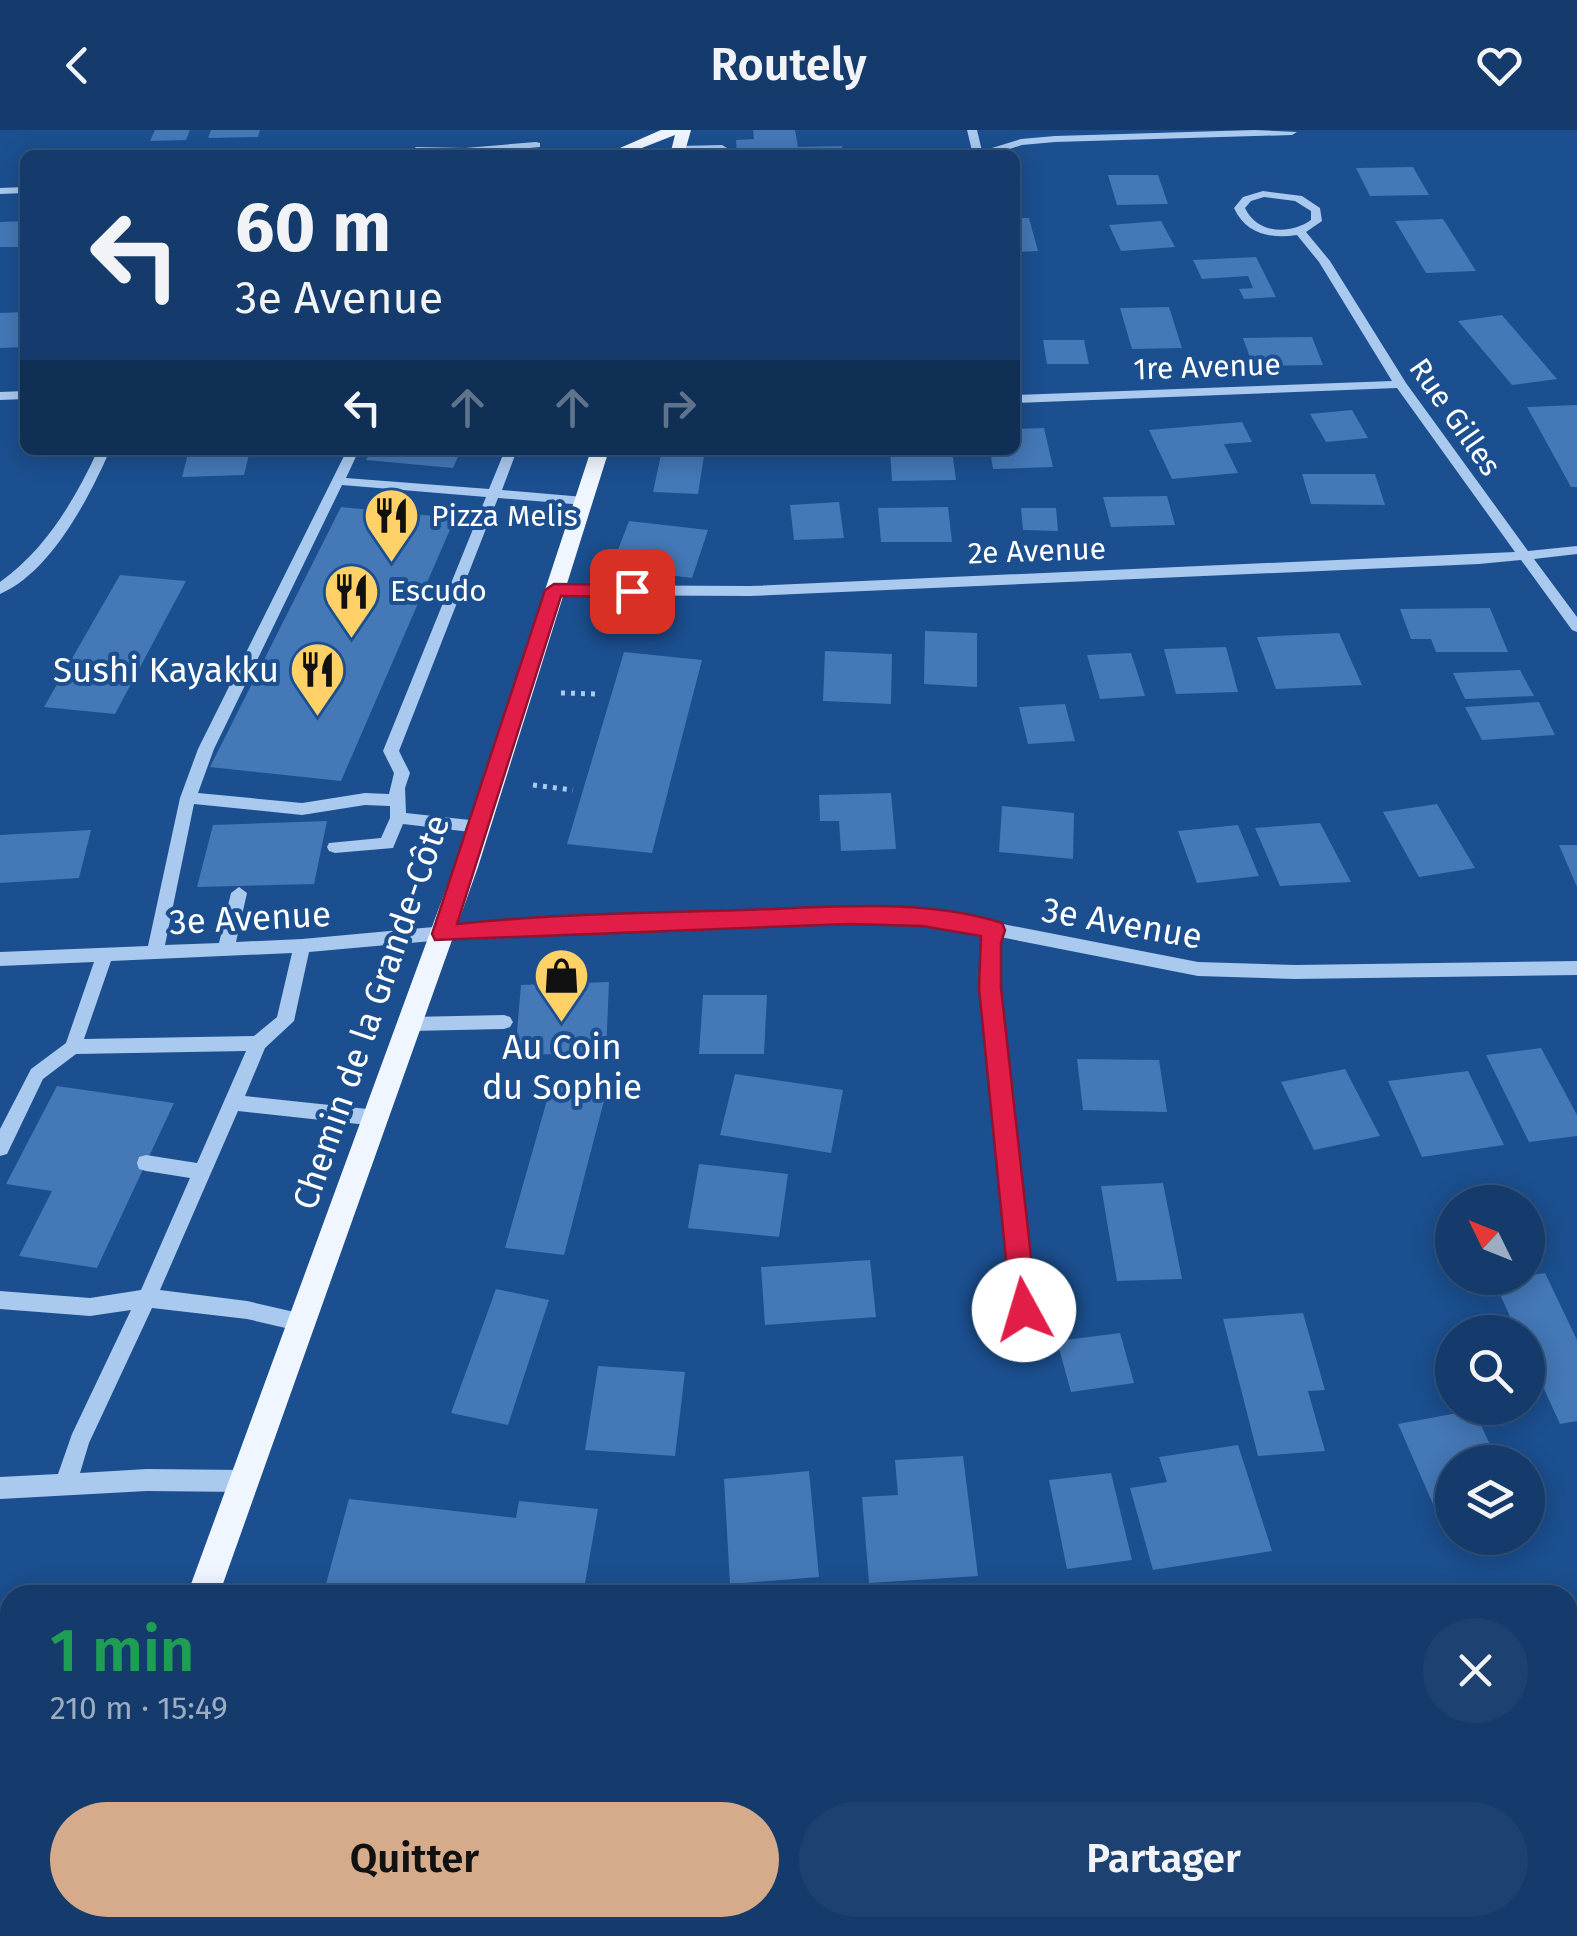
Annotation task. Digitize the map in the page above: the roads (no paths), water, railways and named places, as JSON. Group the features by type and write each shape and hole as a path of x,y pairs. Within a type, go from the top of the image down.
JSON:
{"main road":[{"path":"623,150 674,130"},
{"name":"Chemin de la Grande-Côte","path":"207,1585 411,1024 598,455"}],"street":[{"path":"533,130 531,136 538,150"},
{"path":"996,150 1055,138 1292,132"},
{"path":"700,150 722,148"},
{"path":"1264,194 1298,198 1317,214 1314,224 1300,231 1280,233 1259,228 1244,219 1239,208 1246,198 1264,194"},
{"name":"Rue Gilles","path":"1300,231 1324,260 1400,384 1577,627"},
{"name":"1re Avenue","path":"1020,399 1400,384"},
{"path":"0,589 36,560 83,492 102,455"},
{"path":"155,953 188,798 230,699 327,496 352,455"},
{"path":"335,847 387,844 398,809 402,774 391,751 509,455"},
{"path":"339,481 584,501"},
{"name":"2e Avenue","path":"554,590 771,590 1478,560 1577,550"},
{"path":"188,798 302,809 365,799 479,826"},
{"path":"226,949 239,892"},
{"name":"3e Avenue","path":"0,959 302,946 520,926 849,916 922,917 1198,968 1295,972 1577,968"},
{"path":"994,930 990,943 990,988 1024,1310"},
{"path":"66,1484 79,1441 147,1298 258,1044 285,1020 302,946"},
{"path":"73,1048 106,955"},
{"path":"411,1024 504,1022"},
{"path":"0,1148 37,1074 73,1048 258,1044"},
{"path":"232,1103 377,1118"},
{"path":"146,1164 202,1172"},
{"path":"0,1300 90,1306 147,1298 247,1310 303,1323"},
{"path":"0,1488 147,1480 243,1481"}],"place":[{"name":"Pizza Melis","path":"392,565"},
{"name":"Escudo","path":"351,640"},
{"name":"Sushi Kayakku","path":"318,719"},
{"name":"Au Coin du Sophie","path":"562,1025"}]}
